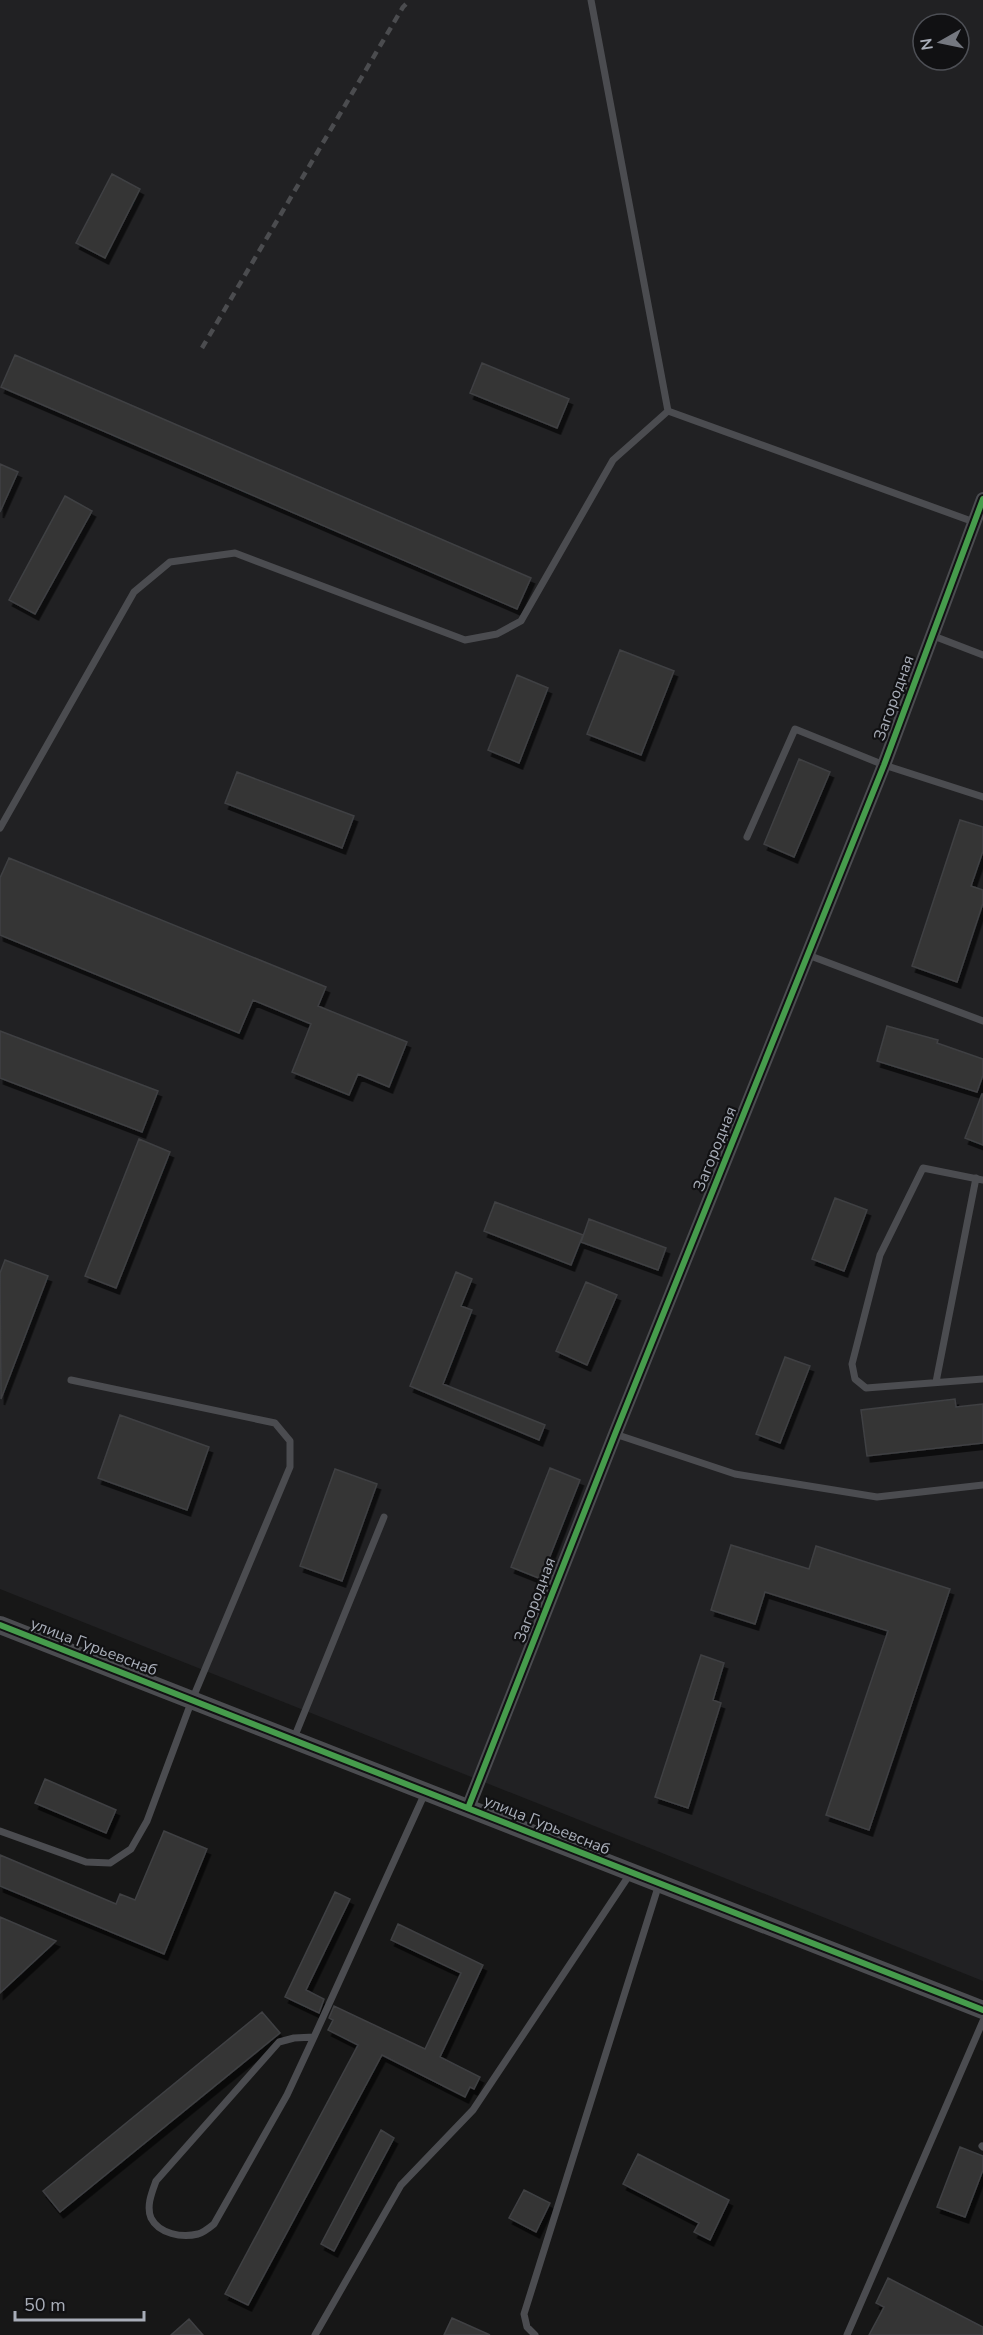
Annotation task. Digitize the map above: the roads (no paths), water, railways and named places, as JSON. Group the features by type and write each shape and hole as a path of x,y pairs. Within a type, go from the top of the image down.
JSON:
{"street":[{"name":"Загородная","path":"468,1808 615,1434 884,765 983,499"},
{"name":"улица Гурьевснаб","path":"0,1625 468,1808 630,1874 983,2010"}],"lane":[{"path":"591,0 668,411"},
{"path":"668,411 974,522"},
{"path":"0,828 134,592 170,562 235,553 465,640 498,634 521,621 613,460 668,411"},
{"path":"931,635 983,655"},
{"path":"747,837 795,729 884,765 983,797"},
{"path":"808,955 983,1021"},
{"path":"936,1382 979,1179 923,1168 880,1255 852,1364 855,1378 866,1388 983,1379"},
{"path":"0,1831 86,1862 110,1863 131,1849 147,1821 192,1700 290,1467 290,1441 275,1423 71,1380"},
{"path":"615,1434 735,1474 877,1497 983,1485"},
{"path":"293,1740 384,1517"},
{"path":"314,2037 294,2038 279,2042 156,2181 149,2200 152,2218 163,2230 181,2236 200,2234 214,2224 287,2095 314,2037 426,1793"},
{"path":"315,2335 401,2185 473,2110 630,1874"},
{"path":"535,2335 527,2327 524,2314 659,1884"},
{"path":"847,2335 983,2021"}],"railway":[{"path":"202,348 403,7 410,0"}]}
